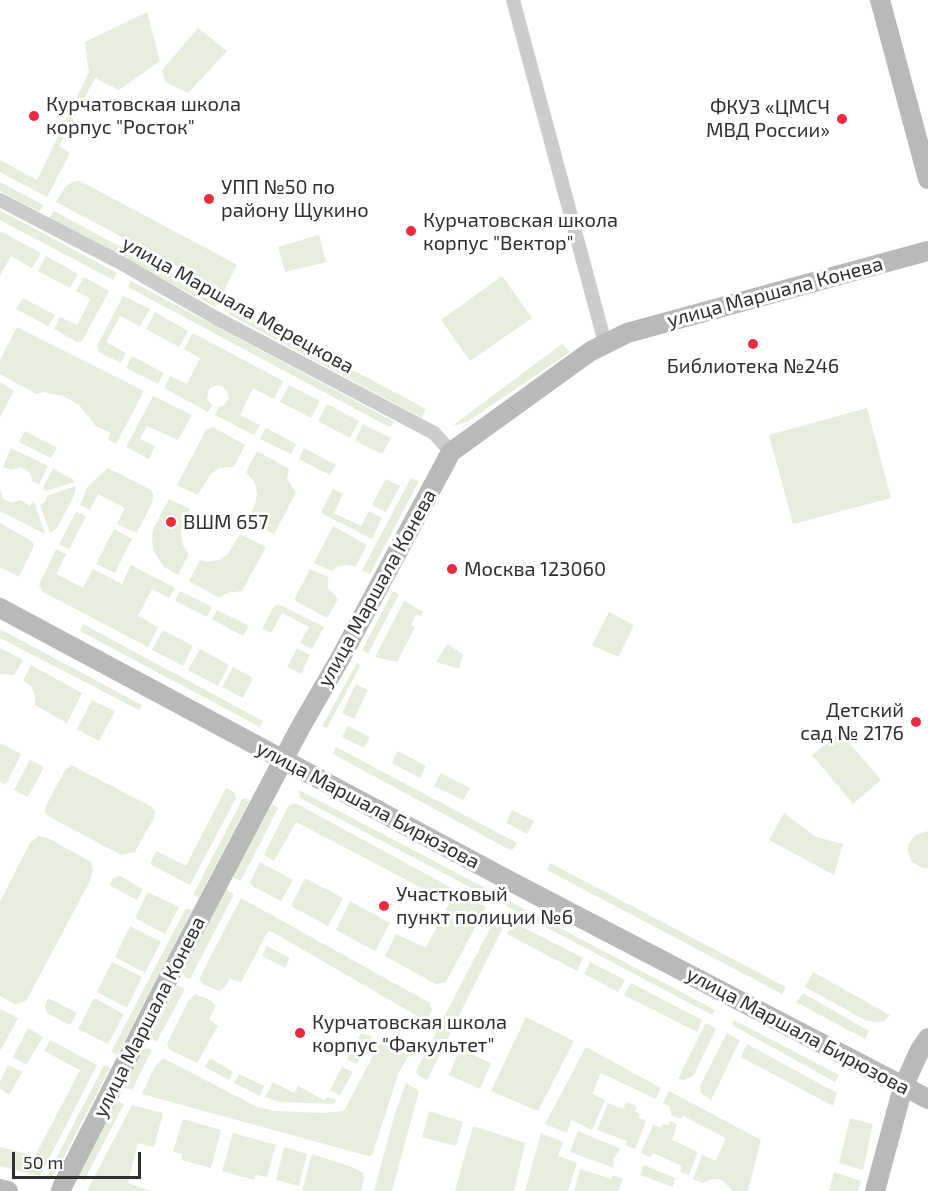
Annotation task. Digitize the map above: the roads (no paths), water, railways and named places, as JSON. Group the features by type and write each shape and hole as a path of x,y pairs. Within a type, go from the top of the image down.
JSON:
{"street":[{"path":"513,0 605,343"},
{"path":"880,0 928,179"},
{"name":"улица Маршала Мерецкова","path":"0,200 122,263 216,318 434,433 451,452"},
{"name":"улица Маршала Конева","path":"61,1191 171,973 283,760 451,452 605,343 627,333 928,251"},
{"name":"улица Маршала Бирюзова","path":"0,608 283,760 928,1099"},
{"path":"874,1191 903,1087 928,1038"},
{"path":"0,1189 8,1191"}],"place":[{"name":"Курчатовская школа корпус \"Росток\"","path":"34,116"},
{"name":"ФКУЗ «ЦМСЧ МВД России»","path":"842,119"},
{"name":"УПП №50 по району Щукино","path":"209,199"},
{"name":"Курчатовская школа корпус \"Вектор\"","path":"411,231"},
{"name":"Библиотека №246","path":"753,344"},
{"name":"ВШM 657","path":"171,522"},
{"name":"Москва 123060","path":"452,569"},
{"name":"Детский сад № 2176","path":"916,722"},
{"name":"Участковый пункт полиции №6","path":"384,906"},
{"name":"Курчатовская школа корпус \"Факультет\"","path":"300,1033"}]}
